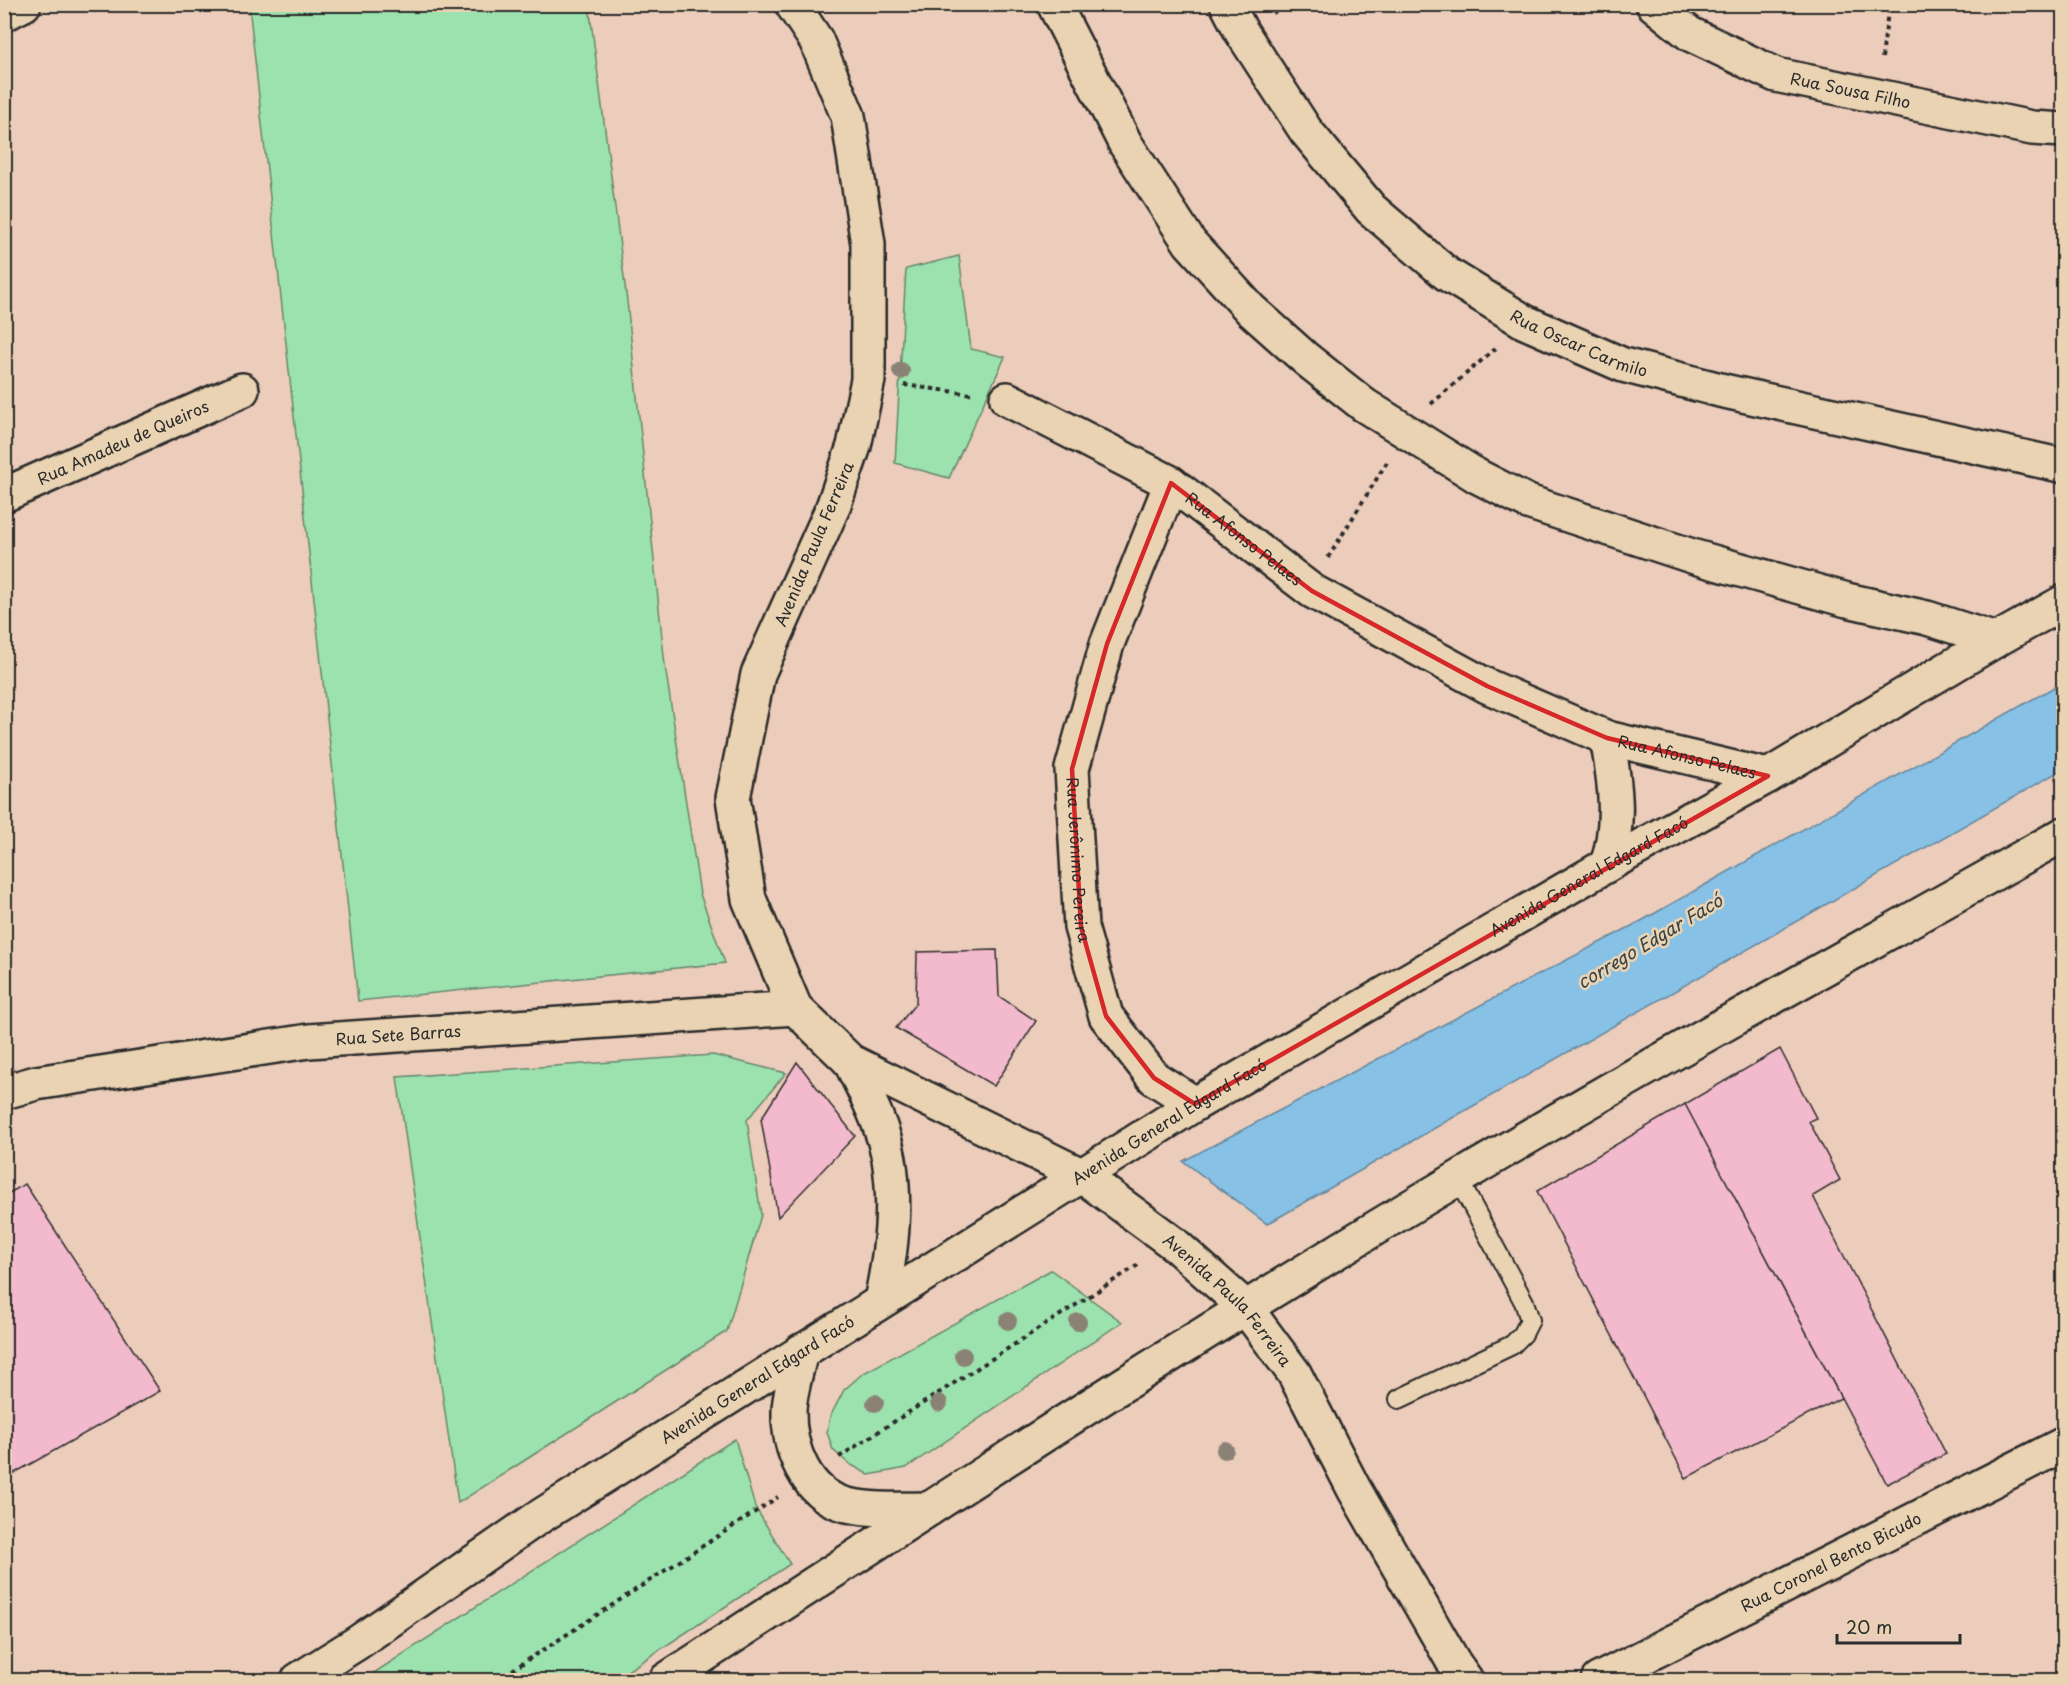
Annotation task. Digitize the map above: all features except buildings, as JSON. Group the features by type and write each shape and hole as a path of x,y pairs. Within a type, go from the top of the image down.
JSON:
{"main road":[{"path":"4,14 24,4"},
{"name":"Avenida Paula Ferreira","path":"792,4 816,40 848,116 868,244 868,380 854,446 833,507 758,674 733,798 749,899 795,1008 850,1061 1082,1175 1173,1243 1245,1307 1294,1373 1354,1489 1466,1680"},
{"path":"1054,4 1125,143 1190,243 1251,310 1306,359 1381,416 1477,476 1528,502 1695,557 1847,600 1927,618 1996,640"},
{"name":"Rua Oscar Carmilo","path":"1227,4 1241,31 1306,131 1371,209 1447,274 1525,322 1623,365 1736,393 2064,466"},
{"name":"Rua Sousa Filho","path":"1653,4 1690,34 1776,75 2032,128 2064,130"},
{"name":"Rua Amadeu de Queiros","path":"4,495 242,390"},
{"name":"Rua Afonso Pelaes","path":"1007,399 1171,483 1312,591 1487,686 1607,738 1768,776"},
{"name":"Rua Jerônimo Pereira","path":"1171,483 1107,644 1072,769 1081,927 1106,1016 1154,1078 1195,1104"},
{"name":"Avenida General Edgard Facó","path":"298,1680 357,1643 536,1519 1195,1104 1607,865 1768,776 2064,602"},
{"name":"Rua Afonso Pelaes","path":"1607,738 1614,779 1616,825 1613,848 1607,865"},
{"path":"666,1680 1245,1307 1625,1082 2064,834"},
{"name":"Rua Sete Barras","path":"4,1092 36,1083 309,1041 795,1008"},
{"name":"Avenida Paula Ferreira","path":"850,1061 873,1108 889,1158 893,1211 890,1259 881,1301"},
{"path":"801,1351 789,1408 790,1435 798,1462 808,1478 823,1492 843,1504 870,1509 929,1509"},
{"name":"Rua Coronel Bento Bicudo","path":"1598,1680 2064,1444"}],"lane":[{"path":"1399,1399 1512,1345 1523,1334 1530,1320 1524,1302 1458,1179"}],"path":[{"path":"1876,97 1889,4"},
{"path":"868,380 1007,399"}],"highlighted area":[{"path":"1171,483 1312,591 1487,686 1607,738 1768,776 1195,1104 1154,1078 1106,1016 1081,927 1072,769 1107,644"}],"green space":[{"path":"249,5 589,5 627,301 665,666 700,894 725,963 358,1001"},
{"path":"959,256 971,349 1005,357 949,478 895,463 906,269"},
{"path":"713,1055 786,1073 747,1120 761,1215 727,1331 458,1503 397,1077"},
{"path":"1051,1270 1122,1322 906,1468 869,1475 848,1463 833,1450 827,1432 830,1417 844,1390 862,1374"},
{"path":"735,1439 755,1507 790,1564 614,1680 363,1680"}],"water":[{"name":"corrego Edgar Facó","path":"2063,682 2063,769 1267,1224 1183,1161 1643,920"}]}
